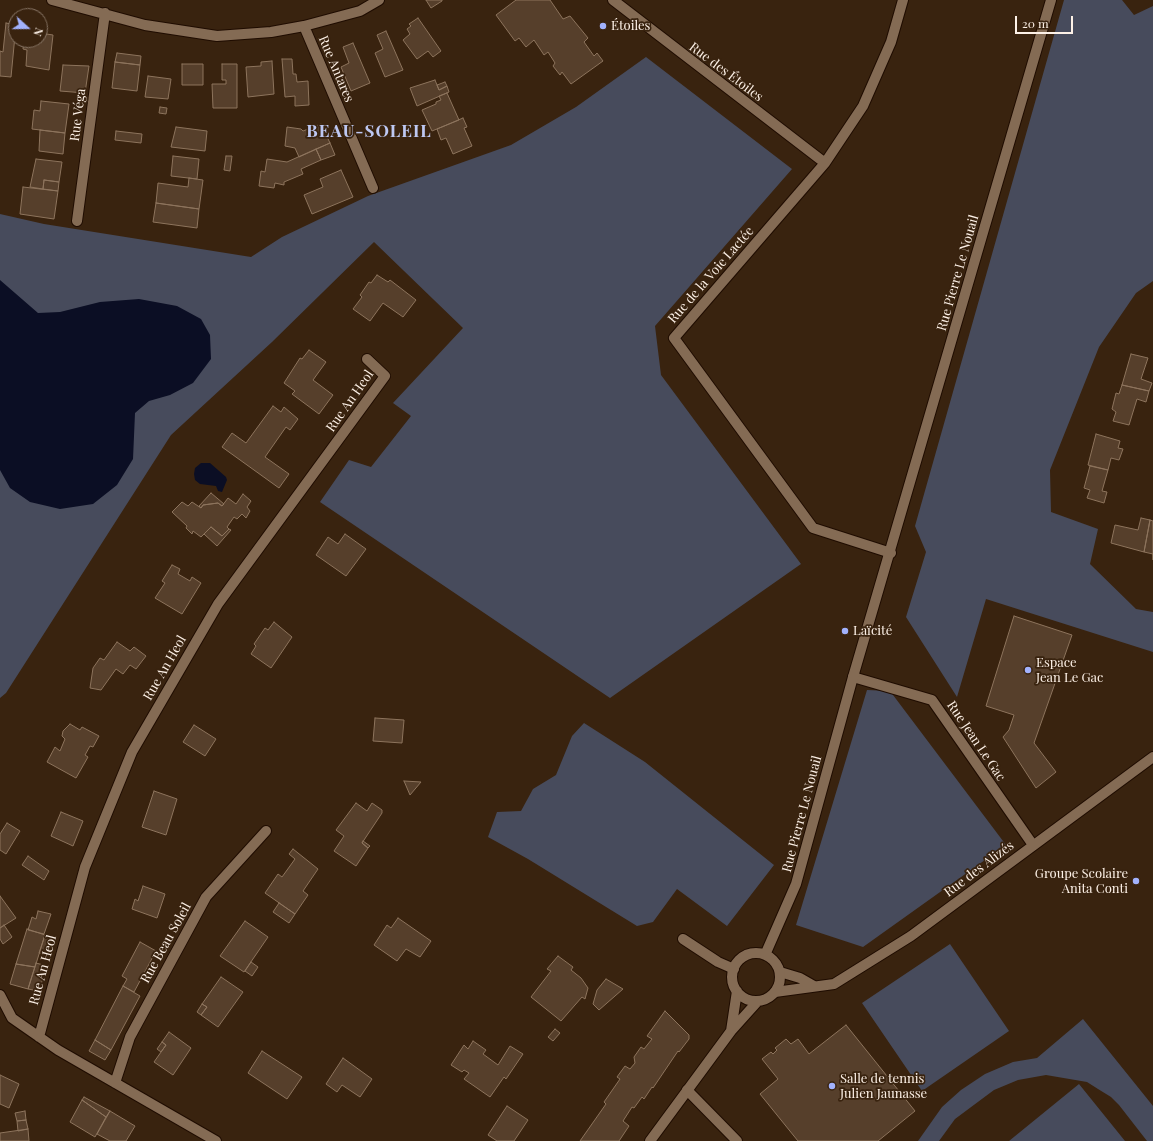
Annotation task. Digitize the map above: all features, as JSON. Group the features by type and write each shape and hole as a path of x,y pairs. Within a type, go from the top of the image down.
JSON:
{"street":[{"path":"52,0 145,25 217,36 271,32 304,26 360,11 379,0"},
{"name":"Rue des Étoiles","path":"612,0 825,163"},
{"name":"Rue de la Voie Lactée","path":"891,553 813,528 674,338 825,163 863,106 891,42 903,0"},
{"name":"Rue Pierre Le Nouail","path":"765,955 796,884 853,677 891,553 1051,0"},
{"name":"Rue Véga","path":"77,221 104,13"},
{"name":"Rue Antares","path":"304,26 373,188"},
{"name":"Rue An Heol","path":"39,1037 84,867 132,752 218,604 385,376 367,359"},
{"name":"Rue Jean Le Gac","path":"853,677 932,700 1033,845"},
{"name":"Rue des Alizés","path":"775,992 834,984 911,936 1153,758"},
{"name":"Rue Beau Soleil","path":"115,1083 130,1037 206,897 266,831"},
{"path":"683,940 718,962 734,969"},
{"path":"750,954 765,955 772,959 780,972 779,986 775,992 764,1000 758,1001 743,997 737,991 732,977 734,969 743,957 750,954"},
{"path":"780,972 800,978 814,986"},
{"path":"731,1031 737,991"},
{"path":"0,995 12,1018 58,1050 216,1141"},
{"path":"650,1141 731,1031 758,1001"},
{"path":"687,1090 737,1141"}],"shaded area":[{"path":"1064,0 1122,0 1134,15 1153,6 1153,281 1136,293 1099,347 1050,470 1051,512 1098,529 1090,564 1136,609 1153,612 1153,652 986,599 957,697 906,617 926,552 915,526"},
{"path":"646,57 792,169 655,326 661,375 801,564 610,698 320,502 349,460 371,467 411,416 393,403 463,328 374,242 272,342 171,435 6,693 0,698 0,214 44,224 251,257 282,237 368,196 511,145 576,107"},
{"path":"0,280 38,313 60,312 100,302 139,299 177,306 201,319 210,335 211,359 193,383 170,395 149,401 135,413 133,459 117,485 93,504 60,509 30,502 10,488 0,470"},
{"path":"201,463 210,463 226,477 227,480 222,492 218,491 216,486 200,484 195,480 195,468"},
{"path":"867,690 890,691 1006,845 863,947 796,925"},
{"path":"584,723 645,762 774,865 727,926 677,889 653,922 637,926 528,859 488,837 497,812 521,811 533,789 556,775 572,736"},
{"path":"950,944 1009,1031 922,1091 862,1003"},
{"path":"1083,1019 1153,1106 1153,1141 1147,1141 1111,1097 1087,1082 1046,1075 1018,1080 994,1090 955,1119 939,1141 918,1141 942,1107 961,1090 985,1074 1013,1062 1037,1058"},
{"path":"1079,1084 1125,1141 1009,1141"}],"building":[{"path":"426,0 442,0 442,1 431,8"},
{"path":"516,0 550,0 563,19 570,16 588,38 584,42 594,56 597,53 603,61 571,84 562,72 560,75 553,66 555,63 548,52 544,55 534,40 526,47 519,38 515,41 496,15"},
{"path":"418,18 441,51 433,57 428,51 417,59 403,40 410,34 407,29 411,26 409,24"},
{"path":"6,23 8,23 8,48 14,48 11,77 0,76 0,51 3,52"},
{"path":"386,31 403,70 385,77 375,53 383,49 377,35"},
{"path":"48,34 53,35 49,70 26,66 27,50 23,49 48,48"},
{"path":"353,43 370,83 351,91 341,67 349,63 343,47"},
{"path":"117,53 141,56 140,65 115,62"},
{"path":"282,59 292,59 293,74 296,74 297,82 308,81 309,105 295,106 295,96 285,97"},
{"path":"272,61 274,94 248,97 246,67 261,66 261,62"},
{"path":"115,62 140,65 137,91 112,88"},
{"path":"182,64 203,64 203,85 182,85"},
{"path":"222,64 237,64 237,108 213,108 212,84 226,84 226,80 222,80"},
{"path":"63,65 89,66 85,93 60,91"},
{"path":"148,76 171,79 168,99 145,97"},
{"path":"435,80 439,90 447,86 449,92 417,106 410,88"},
{"path":"445,82 447,86 439,90 437,85"},
{"path":"447,93 459,120 432,131 422,110 436,104 436,102 441,100 439,96"},
{"path":"41,101 69,104 65,133 32,129 34,110 40,111"},
{"path":"160,107 167,108 166,114 159,113"},
{"path":"463,118 467,127 464,128 472,146 453,154 446,138 441,140 437,129"},
{"path":"321,124 330,143 299,157 295,148 285,146 287,127 301,129 303,131"},
{"path":"176,127 207,131 205,151 171,147"},
{"path":"40,130 65,133 63,154 39,151"},
{"path":"116,131 142,134 141,143 115,140"},
{"path":"330,143 335,155 321,160 316,149"},
{"path":"316,149 321,160 301,169 303,174 284,182 284,185 275,183 274,188 259,186 261,171 265,172 267,159 287,162"},
{"path":"173,156 199,159 197,179 171,176"},
{"path":"226,156 232,156 230,171 224,170"},
{"path":"36,159 62,162 59,182 44,180 43,189 30,187"},
{"path":"341,170 353,197 312,214 304,195 323,187 320,179"},
{"path":"189,178 203,180 199,209 156,203 158,183 188,187"},
{"path":"44,180 59,182 58,191 43,189"},
{"path":"23,187 58,191 54,219 20,214"},
{"path":"156,203 199,209 197,228 153,222"},
{"path":"377,275 388,282 390,280 416,300 403,317 383,303 370,321 353,309 362,297 360,295 369,282 371,283"},
{"path":"309,350 326,362 313,380 333,395 319,414 292,394 295,391 284,383 300,358 302,359"},
{"path":"1131,354 1148,358 1141,379 1152,383 1149,391 1122,385"},
{"path":"1122,385 1149,391 1146,402 1137,399 1129,425 1113,421 1116,412 1112,409 1116,393 1119,394"},
{"path":"273,406 281,412 284,407 298,419 290,430 286,427 265,457 289,474 279,488 222,447 232,433 246,443"},
{"path":"1096,434 1120,441 1118,448 1123,449 1119,460 1111,458 1108,470 1088,465"},
{"path":"1090,466 1108,470 1102,491 1107,492 1104,503 1087,498 1090,490 1084,488"},
{"path":"211,493 224,504 222,506 218,503 203,505 201,508 199,506"},
{"path":"243,494 251,501 247,507 250,511 246,518 242,514 237,519 234,517 227,527 229,529 222,536 211,527 201,537 193,531 192,534 186,528 187,526 172,512 182,502 188,506 192,502 201,508 203,505 218,503 222,506 228,498 236,504"},
{"path":"1141,518 1150,520 1144,552 1111,543 1115,525 1138,530"},
{"path":"1150,520 1153,521 1153,554 1144,552"},
{"path":"211,527 222,536 229,529 231,530 217,546 204,534"},
{"path":"345,534 366,549 346,576 316,555 328,537 338,544"},
{"path":"172,565 180,569 178,574 190,581 192,577 201,583 182,614 155,598 165,583 162,581"},
{"name":"Espace Jean Le Gac","path":"1014,616 1072,635 1034,743 1056,772 1036,788 1003,737 1009,730 1014,715 986,706"},
{"path":"274,622 292,637 271,668 251,654 256,646 254,644 265,628 268,630"},
{"path":"117,642 130,651 134,647 146,656 136,669 130,665 123,674 116,669 101,690 90,688 93,668 100,658 104,660"},
{"path":"375,718 404,720 402,743 373,741"},
{"path":"70,724 80,730 82,727 99,736 93,747 90,746 85,755 88,757 76,778 47,762 55,747 60,751 65,739 62,736 63,731"},
{"path":"194,725 216,739 205,756 183,742"},
{"path":"404,781 421,782 410,795"},
{"path":"154,791 177,799 166,835 142,827"},
{"path":"356,803 367,811 372,803 382,810 382,813 362,843 368,848 356,866 334,851 344,836 336,830"},
{"path":"61,812 83,821 73,846 51,836"},
{"path":"7,823 20,831 6,854 0,850 0,834"},
{"path":"363,841 370,846 368,848 362,843"},
{"path":"293,849 318,869 303,891 308,895 295,914 265,893 278,874 282,877 295,859 289,854"},
{"path":"28,856 49,871 44,880 22,865"},
{"path":"143,886 165,894 157,918 132,909 135,899 138,901"},
{"path":"0,896 16,918 0,928"},
{"path":"279,903 295,914 289,923 273,912"},
{"path":"38,911 51,914 44,934 28,930 32,917 36,919"},
{"path":"398,918 431,941 420,957 406,949 397,961 374,945 387,925 391,928"},
{"path":"245,921 268,937 244,972 220,956"},
{"path":"4,925 12,937 3,944 0,939 0,928"},
{"path":"27,929 45,935 35,967 16,964"},
{"path":"45,935 53,937 47,955 39,953"},
{"path":"140,942 156,951 134,992 123,986 127,979 122,976"},
{"path":"558,956 573,967 571,970 581,978 588,988 585,999 582,997 561,1021 531,997 551,971 547,969"},
{"path":"251,962 258,967 252,976 245,971"},
{"path":"36,963 47,966 39,991 28,989"},
{"path":"16,964 35,967 28,989 10,984"},
{"path":"221,977 243,992 218,1027 201,1015 207,1007 202,1004"},
{"path":"606,979 623,989 599,1010 593,1004 597,990"},
{"path":"123,986 140,996 111,1050 95,1040"},
{"path":"202,1004 207,1007 201,1015 197,1012"},
{"path":"665,1011 689,1035 689,1039 679,1052 678,1051 644,1099 642,1097 634,1108 632,1107 623,1121 629,1126 619,1141 580,1141 606,1104 604,1102 620,1079 617,1077 625,1066 630,1069 635,1063 634,1057 641,1047 644,1049 652,1039 647,1036"},
{"name":"Salle de tennis Julien Jaunasse","path":"846,1025 915,1111 878,1141 798,1141 760,1094 778,1079 762,1059 771,1052 773,1054 777,1050 775,1048 786,1039 791,1044 798,1039 809,1054"},
{"path":"555,1029 560,1033 553,1041 548,1037"},
{"path":"169,1032 191,1048 173,1075 154,1062 166,1045 162,1042"},
{"path":"95,1040 111,1050 105,1060 89,1051"},
{"path":"473,1041 486,1050 483,1054 498,1065 510,1046 523,1054 506,1079 504,1077 490,1097 464,1079 469,1073 464,1070 462,1072 451,1065 464,1045 468,1049"},
{"path":"162,1042 166,1045 161,1052 157,1049"},
{"path":"262,1051 302,1077 287,1099 248,1073"},
{"path":"343,1058 372,1079 360,1097 342,1085 337,1092 326,1084"},
{"path":"0,1075 19,1084 9,1108 0,1104"},
{"path":"84,1097 110,1111 106,1117 82,1100"},
{"path":"82,1100 106,1117 95,1137 70,1122"},
{"path":"507,1106 528,1120 514,1141 497,1141 488,1135"},
{"path":"25,1111 26,1120 17,1121 15,1113"},
{"path":"110,1111 135,1126 126,1141 110,1141 97,1134"},
{"path":"26,1120 28,1129 18,1131 17,1121"},
{"path":"28,1129 29,1141 0,1141 0,1133"}],"place":[{"name":"Étoiles","path":"603,26"},
{"name":"Laïcité","path":"845,631"},
{"name":"Espace Jean Le Gac","path":"1028,670"},
{"name":"Groupe Scolaire Anita Conti","path":"1136,881"},
{"name":"Salle de tennis Julien Jaunasse","path":"832,1086"}],"district":[{"name":"BEAU-SOLEIL","path":"369,132"}]}
